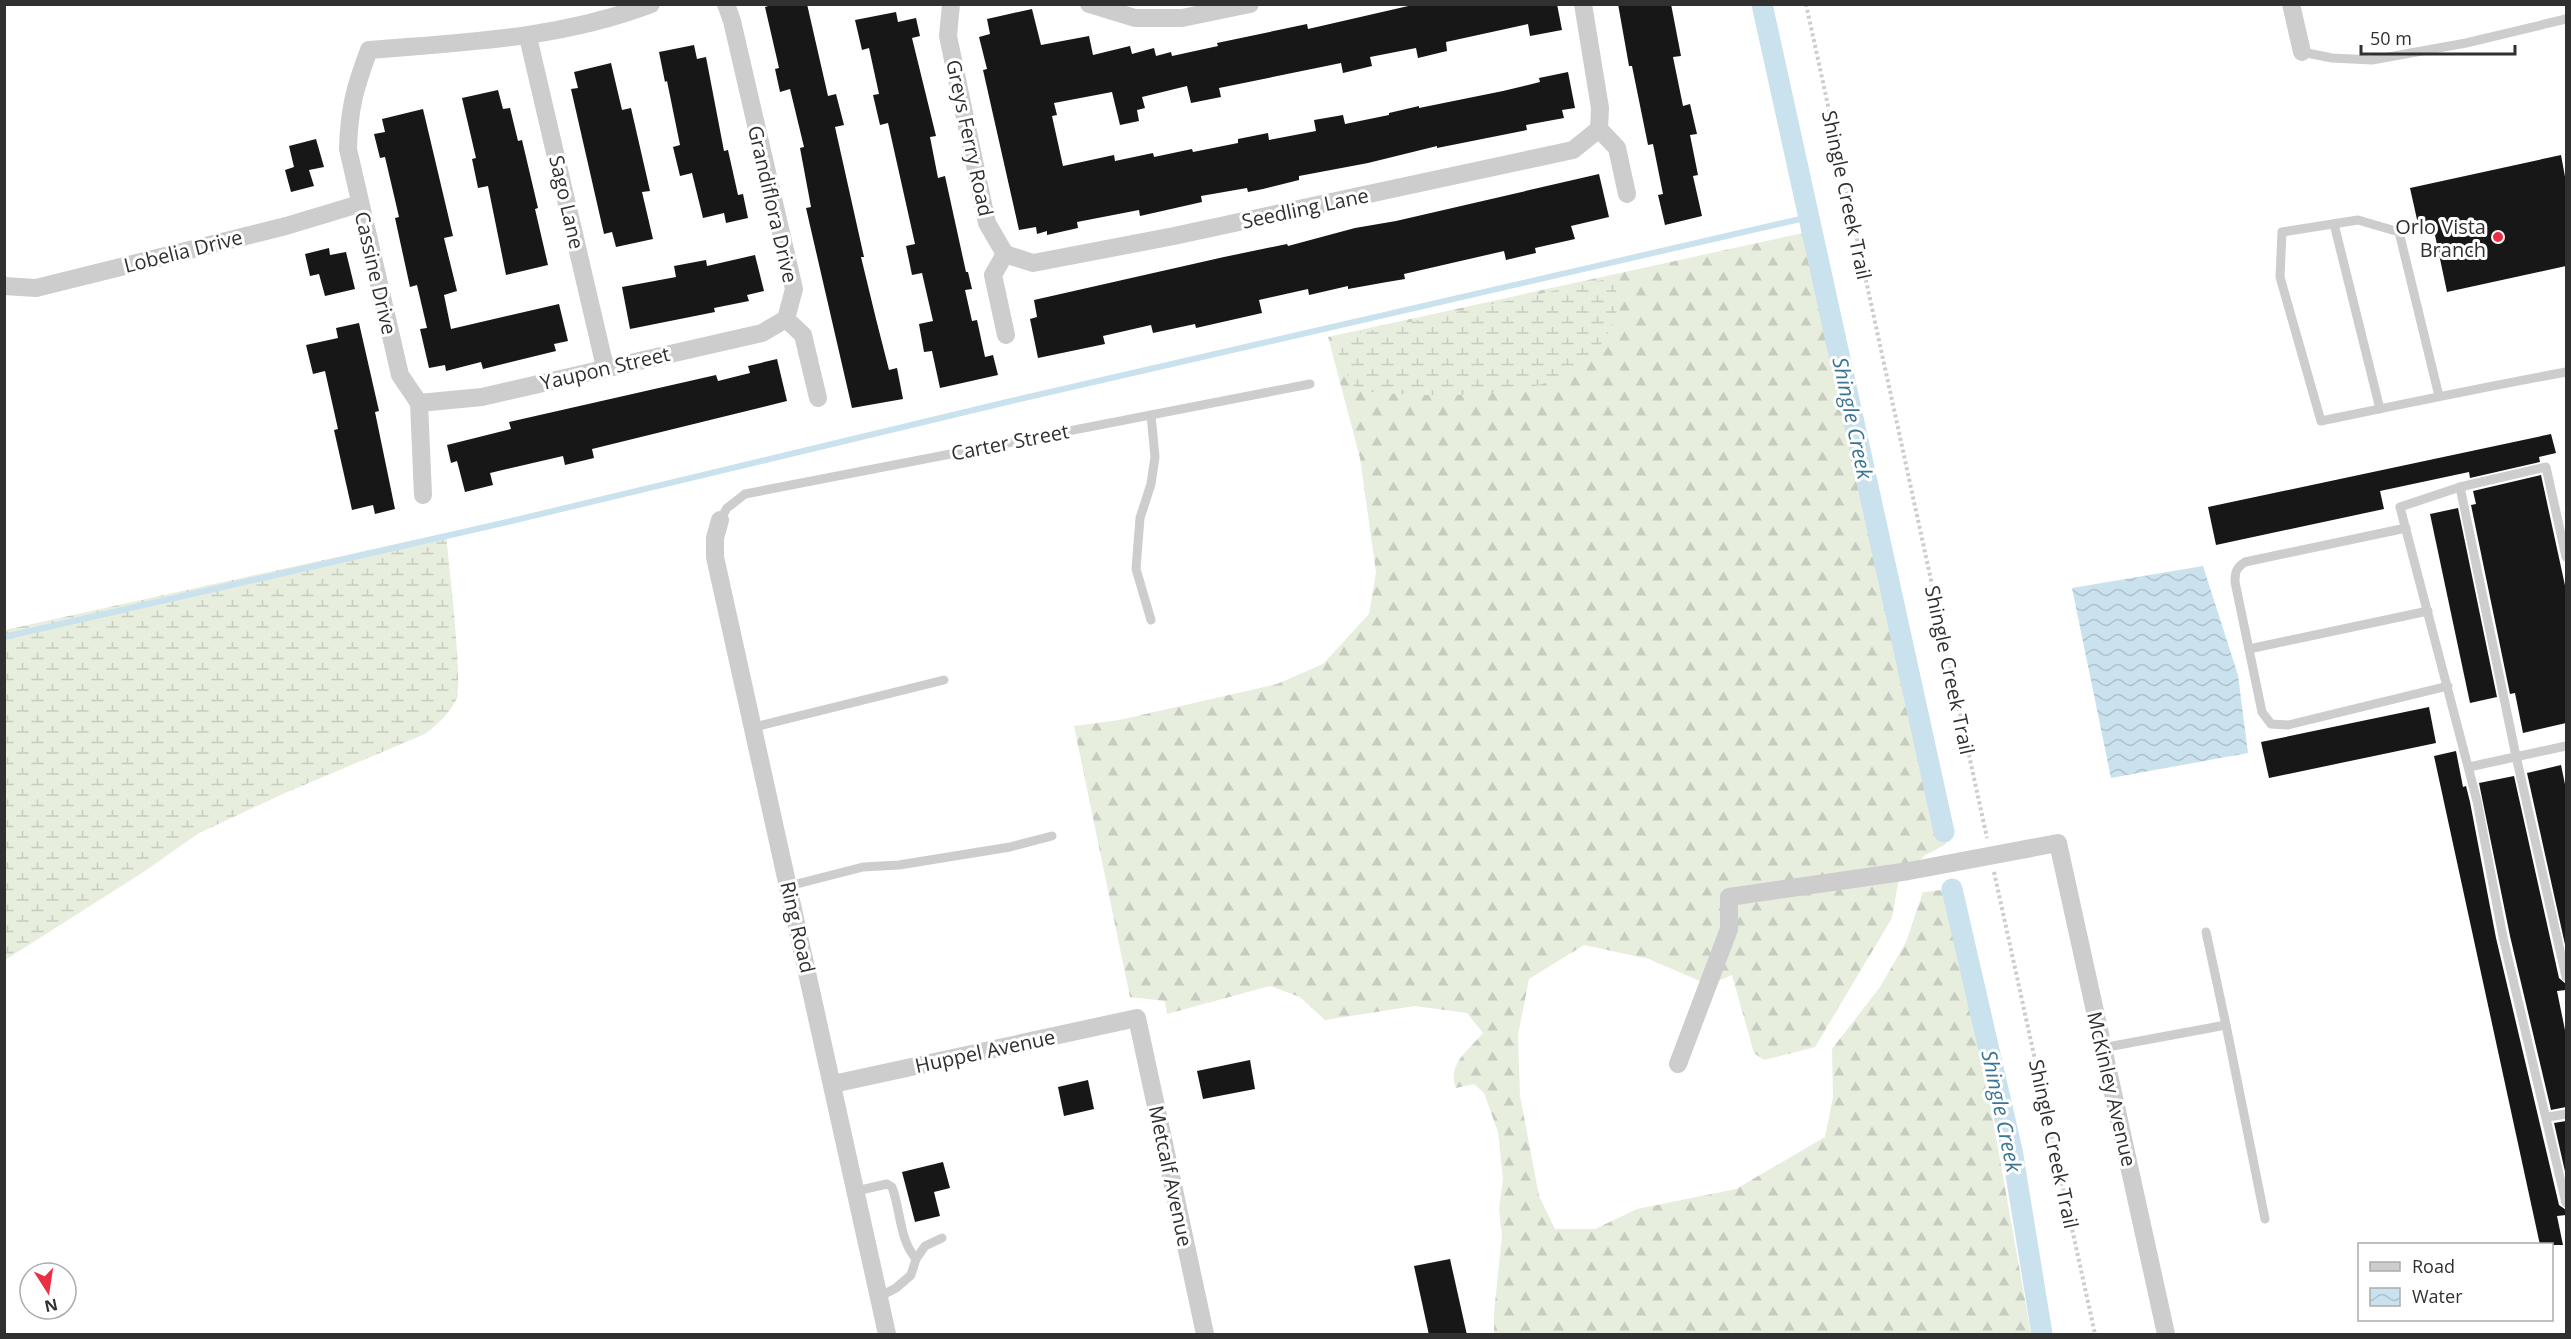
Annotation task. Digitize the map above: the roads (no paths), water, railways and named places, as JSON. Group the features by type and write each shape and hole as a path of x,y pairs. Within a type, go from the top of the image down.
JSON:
{"street":[{"path":"528,37 622,15 651,4"},
{"name":"Grandiflora Drive","path":"726,4 732,21 794,289 786,319"},
{"name":"Greys Ferry Road","path":"951,4 948,36 987,223 1005,254"},
{"path":"1089,4 1135,18 1182,18 1250,4"},
{"path":"1583,4 1600,108 1599,129 1617,148 1627,194"},
{"path":"2291,4 2302,52"},
{"name":"Cassine Drive","path":"419,403 400,375 359,204 348,149 349,119 354,91 369,50 528,37"},
{"name":"Sago Lane","path":"528,37 605,367"},
{"name":"Seedling Lane","path":"1005,254 1033,263 1174,236 1574,150 1599,129"},
{"name":"Lobelia Drive","path":"4,286 36,288 286,226 359,204"},
{"path":"1005,254 993,275 1006,335"},
{"path":"786,319 803,336 818,398"},
{"name":"Yaupon Street","path":"419,403 482,397 605,367 762,333 786,319"},
{"path":"419,403 423,495"},
{"name":"Ring Road","path":"720,520 715,538 715,557 888,1335"},
{"name":"McKinley Avenue","path":"1678,1064 1729,929 1729,897 1991,856 2058,843 2166,1335"},
{"name":"Huppel Avenue","path":"833,1084 1137,1017"},
{"name":"Metcalf Avenue","path":"1137,1017 1205,1335"}],"lane":[{"path":"2302,52 2332,58 2372,60 2466,43 2566,20"},
{"path":"2439,396 2399,232 2358,220 2282,232 2280,277 2321,421 2566,372"},
{"path":"2334,224 2380,409"},
{"name":"Carter Street","path":"720,520 728,508 745,494 1310,384"},
{"path":"1151,415 1155,458 1151,484 1140,518 1136,569 1151,620"},
{"path":"2566,557 2546,467 2460,487 2400,507 2469,767 2503,937 2548,1117 2566,1203"},
{"path":"2460,487 2516,756 2566,977"},
{"path":"2406,528 2245,562 2239,566 2235,572 2235,582 2262,711 2271,724 2288,725 2448,686"},
{"path":"2249,649 2428,611"},
{"path":"754,728 944,680"},
{"path":"2469,767 2566,746"},
{"path":"789,886 863,867 899,865 1010,847 1052,836"},
{"path":"2206,932 2265,1219"},
{"path":"2102,1048 2226,1026"},
{"path":"2548,1117 2566,1114"},
{"path":"856,1191 887,1184 892,1187 904,1239 909,1251 916,1259"},
{"path":"879,1297 896,1288 911,1275 916,1259 925,1246 942,1238"}],"water":[{"path":"2203,566 2238,675 2248,753 2111,778 2072,588"}],"waterway":[{"name":"Shingle Creek","path":"1762,4 1944,832"},
{"path":"4,637 503,523 1007,402 1809,217"},
{"name":"Shingle Creek","path":"1952,889 2012,1150 2042,1334"}],"place":[{"name":"Orlo Vista Branch","path":"2498,237"}]}
